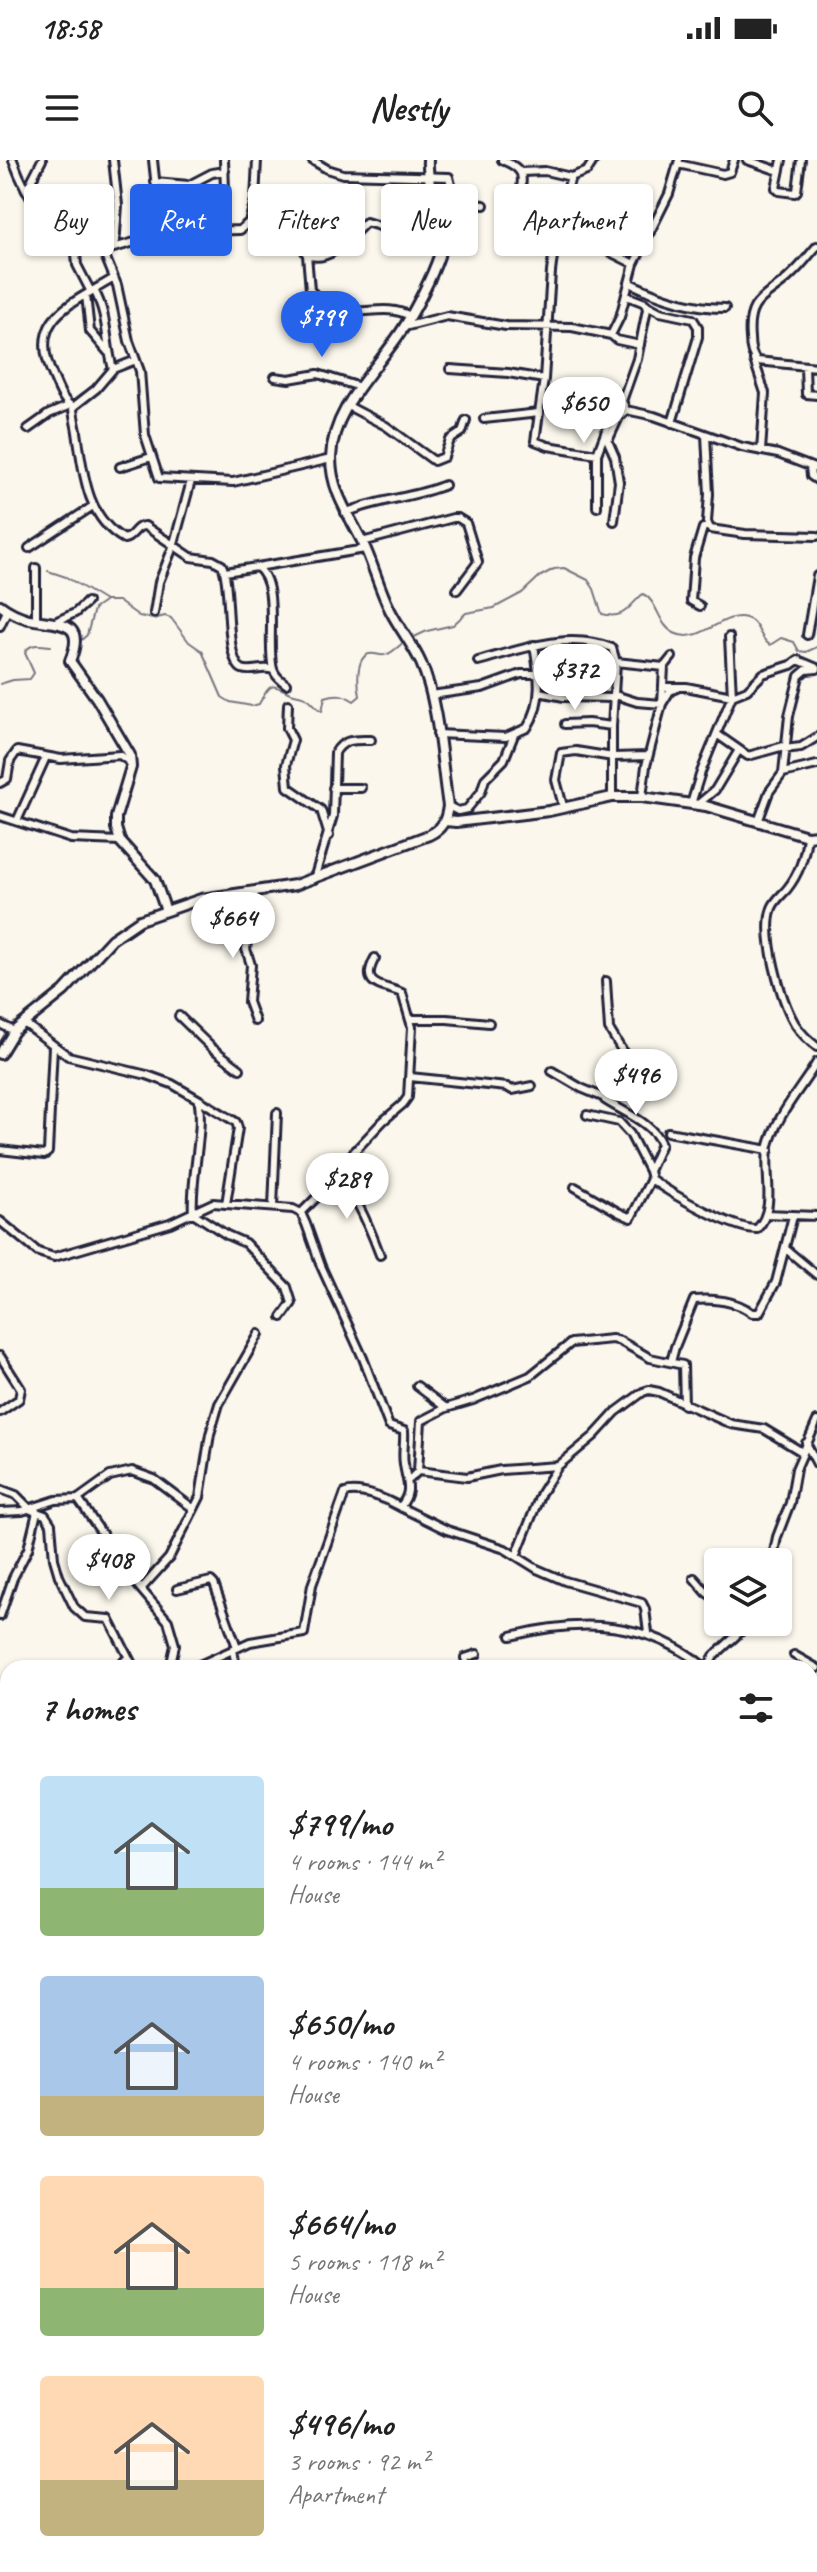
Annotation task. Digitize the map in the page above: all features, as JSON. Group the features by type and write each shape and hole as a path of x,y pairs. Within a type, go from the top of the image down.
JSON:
{"street":[{"path":"13,160 25,184"},
{"path":"30,184 42,160"},
{"path":"113,160 118,205 115,247 130,243"},
{"path":"153,160 155,182 189,185 212,173 225,171"},
{"path":"224,160 225,184"},
{"path":"256,184 257,160"},
{"path":"312,160 343,174 427,174 450,178 451,184"},
{"path":"428,160 429,184"},
{"path":"502,160 571,177 587,171 594,160"},
{"path":"611,335 627,296 634,264 669,194 679,162 727,174 734,160"},
{"path":"747,160 779,171"},
{"path":"782,160 777,190 796,193 801,160"},
{"path":"569,184 571,177"},
{"path":"478,204 484,205"},
{"path":"761,451 765,393 749,335 753,308 814,254 817,246"},
{"path":"76,256 77,265 90,292 105,313 108,353 113,369"},
{"path":"105,256 142,380 142,409 151,457 159,478 233,482 331,459"},
{"path":"307,256 310,290 321,301 355,313 394,310 410,316"},
{"path":"0,1054 14,1031 64,991 112,939 140,920 201,899 255,892 314,879 429,835 445,821 448,806 431,695 420,660 400,630 364,546 345,513 333,477 331,459 333,442 348,406 404,327 438,256"},
{"path":"552,256 544,379 535,440 537,444 597,454"},
{"path":"618,256 634,264"},
{"path":"114,278 59,313 46,331 44,354 70,407 93,506 113,533 124,539 129,538 137,528 145,526 191,557 219,562 225,572 231,645 238,665 246,670 263,667 273,670 286,684"},
{"path":"630,283 696,308 725,308"},
{"path":"90,292 90,331 108,353"},
{"path":"627,296 660,312 693,319 698,327 698,337 672,423"},
{"path":"614,521 619,482 615,457 608,441 624,406 623,392 637,359 647,305"},
{"path":"404,327 447,316 506,326 548,325 611,335 617,340 640,345"},
{"path":"754,359 817,367"},
{"path":"28,429 96,389 113,369 136,360"},
{"path":"805,367 806,394 817,395"},
{"path":"450,369 544,379"},
{"path":"275,377 289,379 318,374 360,387"},
{"path":"348,406 386,426 434,461 444,457 450,440 462,432 466,420"},
{"path":"597,507 597,454 614,410 624,406 732,444 778,454 813,468 811,476 817,480"},
{"path":"484,419 539,413"},
{"path":"706,435 708,526"},
{"path":"120,467 151,457"},
{"path":"154,613 159,582 173,547 191,481"},
{"path":"345,513 445,485"},
{"path":"29,548 93,506"},
{"path":"225,572 364,546 453,518 466,523 478,562 457,590"},
{"path":"708,526 710,529 745,534 817,536"},
{"path":"700,606 691,601 693,565 703,528 708,526"},
{"path":"257,567 262,570 267,583 273,670"},
{"path":"36,568 36,620"},
{"path":"807,635 817,576"},
{"path":"57,621 75,613 87,602"},
{"path":"0,626 4,608 36,620 57,621 67,626 74,635 76,645 70,661 118,733 131,763 115,822 120,841 155,880 166,911"},
{"path":"694,805 701,772 732,696 729,637"},
{"path":"478,661 534,645 569,640 612,648 616,662 612,797"},
{"path":"437,734 514,735 527,728 539,692 534,645"},
{"path":"642,797 648,756 662,704 664,667 672,657"},
{"path":"664,687 732,696 747,690 763,674 798,660 817,669"},
{"path":"616,662 664,667"},
{"path":"758,822 769,792 783,773 784,747 799,676 806,670 817,669"},
{"path":"431,695 491,686 521,674 539,674"},
{"path":"662,704 670,691 679,687"},
{"path":"539,692 564,697 614,697 662,704"},
{"path":"288,704 287,728 293,740 286,765 288,787 321,810 329,836"},
{"path":"565,724 612,726"},
{"path":"448,806 458,811 467,809 481,792 485,779 506,758 514,735"},
{"path":"718,735 746,755 784,747 801,747 817,737"},
{"path":"314,879 333,816 333,764 340,745 350,740 371,740"},
{"path":"694,805 715,790 739,750"},
{"path":"0,783 7,779 10,761 17,751 61,759 120,755 131,763"},
{"path":"563,806 556,780 559,754 576,751 613,757 648,756"},
{"path":"17,821 46,757"},
{"path":"783,773 817,765"},
{"path":"333,788 361,788"},
{"path":"445,821 500,817 612,797 642,797 694,805 812,836 797,874 772,907 770,936 772,956 790,1012 796,1024 817,1047"},
{"path":"0,816 71,839 120,841"},
{"path":"255,892 246,949 251,965 248,1002 255,1021"},
{"path":"301,1213 408,1097 411,1019 402,993 379,987 372,981 370,970 375,958"},
{"path":"605,1098 623,1052 609,1029 606,981"},
{"path":"179,1016 212,1048 240,1069"},
{"path":"411,1019 489,1023"},
{"path":"24,1023 53,1046 79,1060 147,1075 172,1084 236,1122 238,1128 226,1204"},
{"path":"0,1024 14,1031"},
{"path":"0,1150 44,1155 48,1152 53,1046"},
{"path":"651,1179 696,1206 747,1228 757,1229 766,1214 769,1150 783,1116 817,1062"},
{"path":"552,1071 605,1098 636,1118 661,1141 649,1171"},
{"path":"410,1077 512,1090 532,1086"},
{"path":"193,1213 193,1170 200,1112 198,1099"},
{"path":"273,1207 277,1113"},
{"path":"575,1187 630,1218 651,1179 632,1136 619,1122 587,1115"},
{"path":"668,1132 769,1150"},
{"path":"337,1173 352,1192 354,1203 380,1255"},
{"path":"0,1221 38,1252 54,1257 170,1223 213,1203 288,1207 301,1213 321,1266 363,1358 386,1421 390,1428 402,1429 405,1433 403,1460 410,1479 409,1493 400,1507"},
{"path":"193,1213 245,1243 287,1287 292,1303 282,1317"},
{"path":"766,1214 817,1216"},
{"path":"671,1362 694,1300 730,1303 759,1313 776,1282 787,1250 793,1216"},
{"path":"787,1250 817,1275"},
{"path":"141,1589 169,1558 200,1497 210,1434 219,1404 259,1334"},
{"path":"410,1479 418,1471 419,1423 446,1408 530,1376 571,1343 612,1339 650,1358 683,1365 684,1405"},
{"path":"0,1356 21,1389 19,1399 0,1412"},
{"path":"417,1386 446,1408"},
{"path":"516,1556 541,1493 558,1466 616,1412 643,1392 654,1390 731,1424 764,1429 802,1452"},
{"path":"775,1548 802,1452 817,1421"},
{"path":"806,1443 817,1464"},
{"path":"418,1471 467,1477 501,1470 558,1466"},
{"path":"0,1616 13,1578 28,1549 37,1512 45,1504 78,1499 110,1476 132,1471 154,1479 194,1509"},
{"path":"0,1489 16,1495 51,1524 54,1559 70,1599 85,1617 109,1619 130,1660"},
{"path":"210,1660 264,1638 304,1633 312,1585 347,1492 373,1496 447,1530 505,1549 565,1581 642,1603 648,1633"},
{"path":"78,1499 141,1589 160,1609 173,1633 172,1660"},
{"path":"0,1512 37,1512 45,1504"},
{"path":"694,1578 704,1590"},
{"path":"177,1589 211,1581 214,1584 235,1648 236,1660"},
{"path":"511,1636 569,1625 648,1633 675,1645 696,1660"},
{"path":"712,1660 736,1636"},
{"path":"466,1660 477,1654"},
{"path":"794,1655 803,1660"},
{"path":"125,1660 128,1657"}],"waterway":[{"path":"410,639 453,625 466,613 494,608 522,593 539,577 554,569 564,568 588,580 602,614 622,613 643,594 674,633 693,635 737,617 754,623 770,645 781,638 794,642 799,651 806,652 817,647"},
{"path":"48,571 66,577 105,601 118,601 139,616 171,618 189,642 202,651 222,697 230,702 252,706 259,704 273,686 305,697 322,711 325,697 340,695 354,701 360,696 358,673 361,661 369,654 385,655 404,642"},
{"path":"79,642 87,635 94,609 104,602"},
{"path":"0,684 30,679 34,673 25,653 29,647 36,645 51,646"}]}
